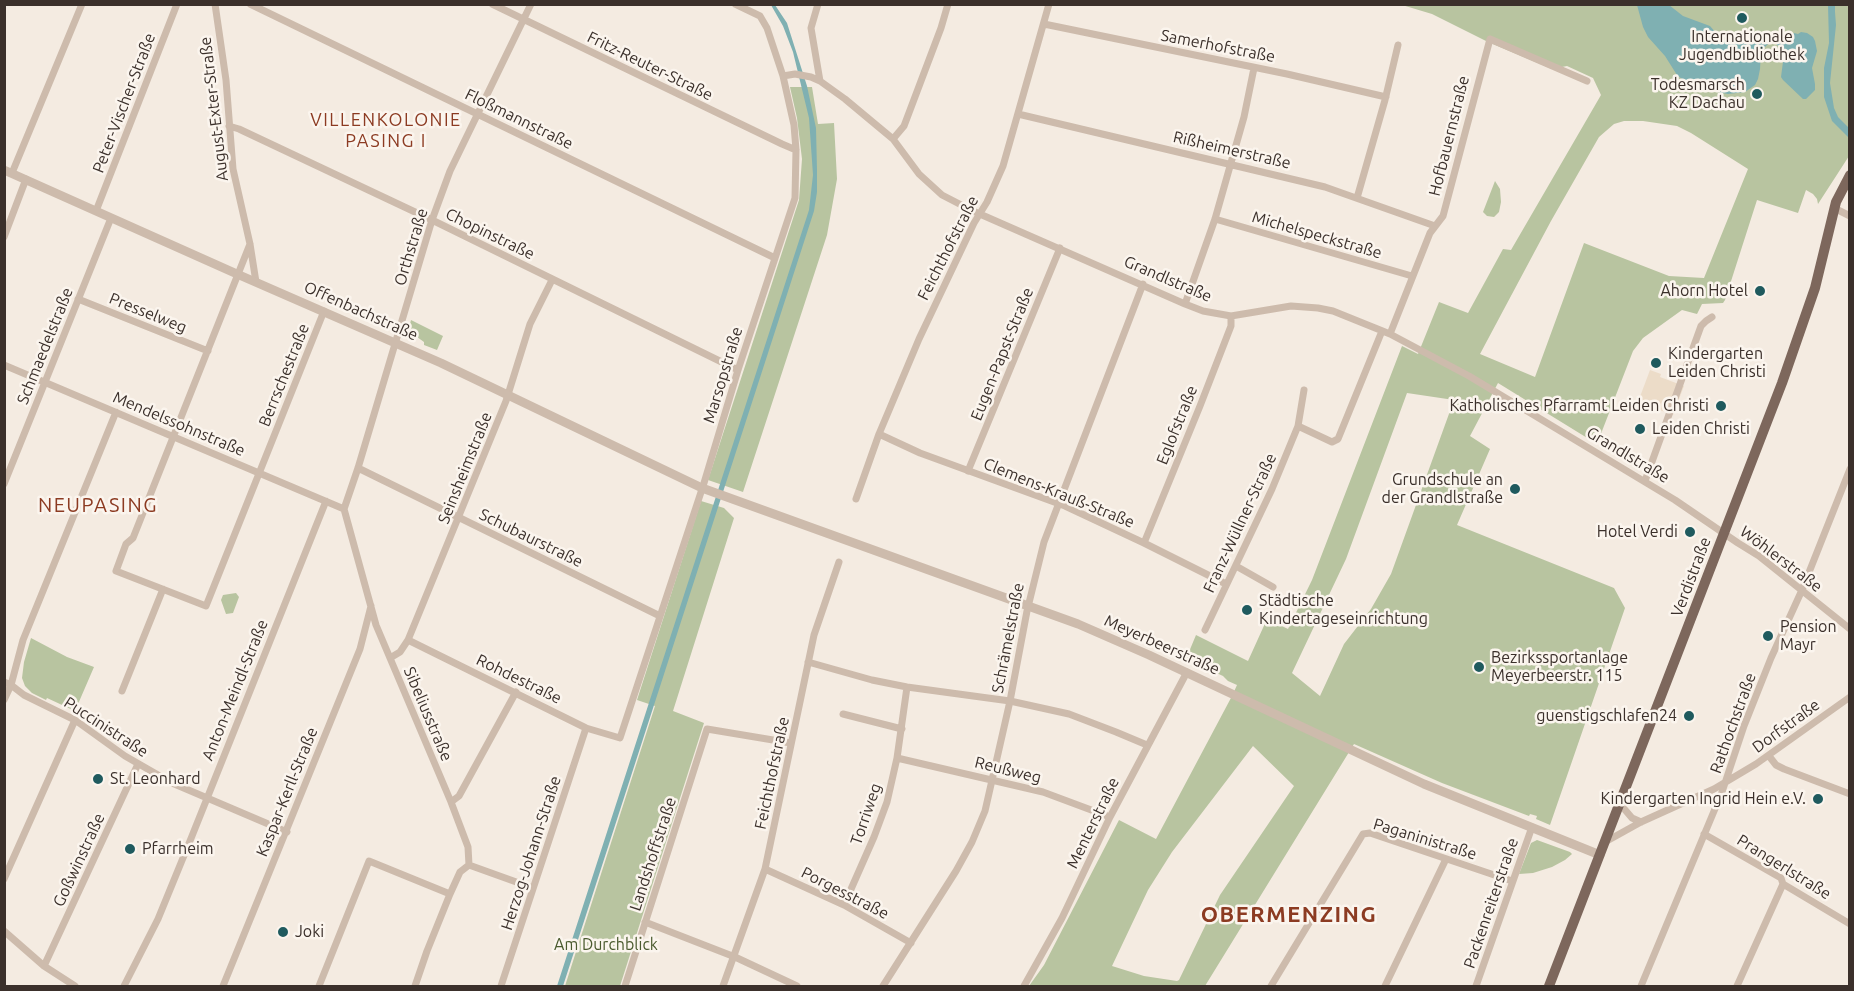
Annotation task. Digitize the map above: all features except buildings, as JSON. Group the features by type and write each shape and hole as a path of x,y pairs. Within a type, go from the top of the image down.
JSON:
{"main road":[{"name":"Verdistraße","path":"1550,987 1805,319 1821,266 1834,208 1850,175"}],"street":[{"path":"8,171 82,4"},
{"name":"Peter-Vischer-Straße","path":"96,211 177,4"},
{"name":"August-Exter-Straße","path":"215,4 226,80 233,169 256,282"},
{"name":"Floßmannstraße","path":"250,4 775,258"},
{"name":"Fritz-Reuter-Straße","path":"492,4 796,150"},
{"name":"Orthstraße","path":"344,509 432,220 450,171 531,4"},
{"name":"Marsopstraße","path":"621,738 795,198 794,125 783,76 767,28 760,16 735,4"},
{"path":"818,4 811,28 820,81"},
{"path":"893,139 904,126 948,4"},
{"name":"Feichthofstraße","path":"856,499 879,434 919,339 1003,166 1049,4"},
{"name":"Samerhofstraße","path":"1044,24 1386,98"},
{"name":"Hofbauernstraße","path":"1390,334 1412,276 1435,226 1443,216 1490,39 1587,81"},
{"path":"1358,198 1398,45"},
{"path":"1185,304 1215,219 1244,117 1254,68"},
{"name":"Grandlstraße","path":"783,76 795,74 820,81 893,139 919,174 942,195 980,214 1203,311 1231,316 1299,305 1333,311 1390,334 1469,376 1645,481 1724,533"},
{"name":"Rißheimerstraße","path":"1018,114 1325,187 1435,226"},
{"name":"Chopinstraße","path":"229,126 432,220 738,370"},
{"name":"Offenbachstraße","path":"8,171 508,394 702,488"},
{"path":"4,237 26,179"},
{"path":"1834,208 1850,216"},
{"name":"Schmaedelstraße","path":"4,484 111,218"},
{"name":"Michelspeckstraße","path":"1215,219 1412,276"},
{"path":"122,691 163,589 116,571 126,544 133,538 250,244"},
{"name":"Eugen-Papst-Straße","path":"968,471 1060,248"},
{"name":"Seinsheimstraße","path":"390,658 400,652 408,640 508,394 530,324 552,280"},
{"name":"Schrämelstraße","path":"883,987 972,842 985,811 1010,701 1028,605 1044,542 1143,284"},
{"name":"Presselweg","path":"78,299 208,351"},
{"name":"Berrschestraße","path":"163,589 206,606 324,311"},
{"name":"Eglofstraße","path":"1144,543 1231,326 1231,316"},
{"path":"1645,481 1701,327 1712,317"},
{"path":"1298,426 1332,442 1338,439 1383,331"},
{"name":"Mendelssohnstraße","path":"4,365 344,509"},
{"name":"Franz-Wüllner-Straße","path":"1205,630 1272,489 1298,426 1304,390"},
{"path":"4,699 23,640 116,412"},
{"name":"Clemens-Krauß-Straße","path":"879,434 920,453 1057,504 1227,584"},
{"name":"Schubaurstraße","path":"358,468 660,616"},
{"name":"Rathochstraße","path":"1641,987 1725,781 1771,658 1802,590 1850,469"},
{"name":"Meyerbeerstraße","path":"702,488 1028,605 1120,641 1424,784 1600,855"},
{"name":"Anton-Meindl-Straße","path":"124,987 158,919 326,501"},
{"name":"Sibeliusstraße","path":"344,509 376,625 451,802 468,847 470,865"},
{"name":"Wöhlerstraße","path":"1724,533 1759,556 1850,629"},
{"name":"Feichthofstraße","path":"723,987 765,869 814,635 839,562"},
{"path":"1236,566 1273,587"},
{"name":"Kaspar-Kerll-Straße","path":"223,987 360,649 371,606"},
{"name":"Rohdestraße","path":"408,640 586,728 621,738"},
{"path":"808,662 864,678 907,687 1010,701 1069,714 1147,746"},
{"name":"Menterstraße","path":"1024,987 1062,918 1110,817 1186,672"},
{"name":"Puccinistraße","path":"8,683 24,694 75,720 138,765 172,783 286,832"},
{"name":"Torriweg","path":"844,905 887,802 897,758 907,687"},
{"path":"451,802 459,796 516,692"},
{"name":"Dorfstraße","path":"1604,843 1641,822 1706,793 1769,756 1850,697"},
{"path":"843,714 902,729"},
{"path":"4,879 75,720"},
{"name":"Herzog-Johann-Straße","path":"501,987 586,728"},
{"name":"Landshoffstraße","path":"625,987 707,729 791,743"},
{"path":"1769,756 1776,765 1784,769 1850,794"},
{"name":"Reußweg","path":"897,758 1043,792 1110,817"},
{"name":"Goßwinstraße","path":"44,966 138,765"},
{"path":"1620,804 1632,818 1641,822"},
{"name":"Packenreiterstraße","path":"1476,987 1532,827"},
{"name":"Paganinistraße","path":"1271,987 1363,834 1370,833 1512,881"},
{"name":"Prangerlstraße","path":"1704,834 1781,878 1782,884 1850,924"},
{"path":"1385,987 1446,859"},
{"path":"319,987 369,861 450,894"},
{"path":"415,987 427,951 460,873 470,865 533,888"},
{"name":"Porgesstraße","path":"765,869 844,905 911,943"},
{"path":"1737,987 1782,884"},
{"path":"645,922 735,957 797,987"},
{"path":"4,931 44,966 75,987"}],"green space":[{"path":"1402,5 1849,5 1849,156 1818,204 1813,194 1806,190 1798,213 1757,200 1725,300 1723,303 1702,304 1697,314 1682,310 1643,338 1633,351 1597,444 1498,383 1470,436 1490,449 1457,525 1614,588 1625,608 1550,825 1536,819 1537,816 1530,814 1529,816 1442,783 1354,744 1205,986 1029,986 1044,965 1119,820 1156,839 1232,696 1237,685 1186,659 1196,635 1248,661 1267,619 1288,629 1312,580 1402,346 1418,354 1439,302 1468,313 1503,249 1511,250 1601,95 1593,78 1567,66 1552,69 1488,42 1432,14","holes":["1624,121 1677,126 1748,169 1704,278 1669,276 1584,243 1535,377 1480,354 1599,137 1614,124","1407,393 1454,400 1391,574 1371,609 1344,644 1320,696 1292,673 1346,559","1253,746 1294,786 1220,895 1177,981 1144,976 1112,966 1148,890 1172,852"]},
{"path":"790,87 812,87 818,124 834,123 837,179 827,235 743,492 708,480 799,200 802,159 797,118"},
{"path":"1495,181 1500,189 1501,202 1499,212 1494,217 1487,216 1483,212"},
{"path":"411,320 443,336 437,350 424,345 424,342 417,337 414,341 407,336"},
{"name":"Am Durchblick","path":"701,501 724,508 734,518 673,711 704,723 620,986 565,986 655,706 637,700"},
{"path":"236,593 239,597 233,613 226,614 221,600 223,595"},
{"path":"31,638 67,657 94,667 75,711 32,693 25,686 22,678 24,662"},
{"path":"1537,840 1572,854 1552,867 1533,873 1519,874 1531,843"}],"shaded area":[{"path":"1650,370 1661,374 1660,377 1684,386 1673,415 1638,402"}],"water":[{"path":"771,5 775,5 787,23 807,86 816,128 817,192 814,211 563,986 557,986 809,210 813,175 809,118 793,52 783,26"},
{"path":"1637,5 1669,5 1683,16 1710,26 1726,42 1733,43 1742,40 1758,43 1764,40 1781,42 1794,33 1807,33 1813,37 1817,51 1812,68 1815,90 1803,99 1783,80 1781,77 1784,54 1776,44 1768,44 1761,51 1758,79 1755,85 1745,92 1728,94 1692,87 1677,75 1665,56 1648,37"},
{"path":"1828,5 1835,5 1836,25 1830,83 1834,108 1838,117 1849,128 1849,138 1832,121 1824,97 1824,68 1829,43"}],"place":[{"name":"Internationale Jugendbibliothek","path":"1742,18"},
{"name":"Todesmarsch KZ Dachau","path":"1757,94"},
{"name":"Ahorn Hotel","path":"1760,291"},
{"name":"Kindergarten Leiden Christi","path":"1656,363"},
{"name":"Katholisches Pfarramt Leiden Christi","path":"1721,406"},
{"name":"Leiden Christi","path":"1640,429"},
{"name":"Grundschule an der Grandlstraße","path":"1515,489"},
{"name":"Hotel Verdi","path":"1690,532"},
{"name":"Städtische Kindertageseinrichtung","path":"1247,610"},
{"name":"Pension Mayr","path":"1768,636"},
{"name":"Bezirkssportanlage Meyerbeerstr. 115","path":"1479,667"},
{"name":"guenstigschlafen24","path":"1689,716"},
{"name":"St. Leonhard","path":"98,779"},
{"name":"Kindergarten Ingrid Hein e.V.","path":"1818,799"},
{"name":"Pfarrheim","path":"130,849"},
{"name":"Joki","path":"283,932"}],"district":[{"name":"VILLENKOLONIE PASING I","path":"386,130"},
{"name":"NEUPASING","path":"98,505"},
{"name":"OBERMENZING","path":"1289,915"}]}
